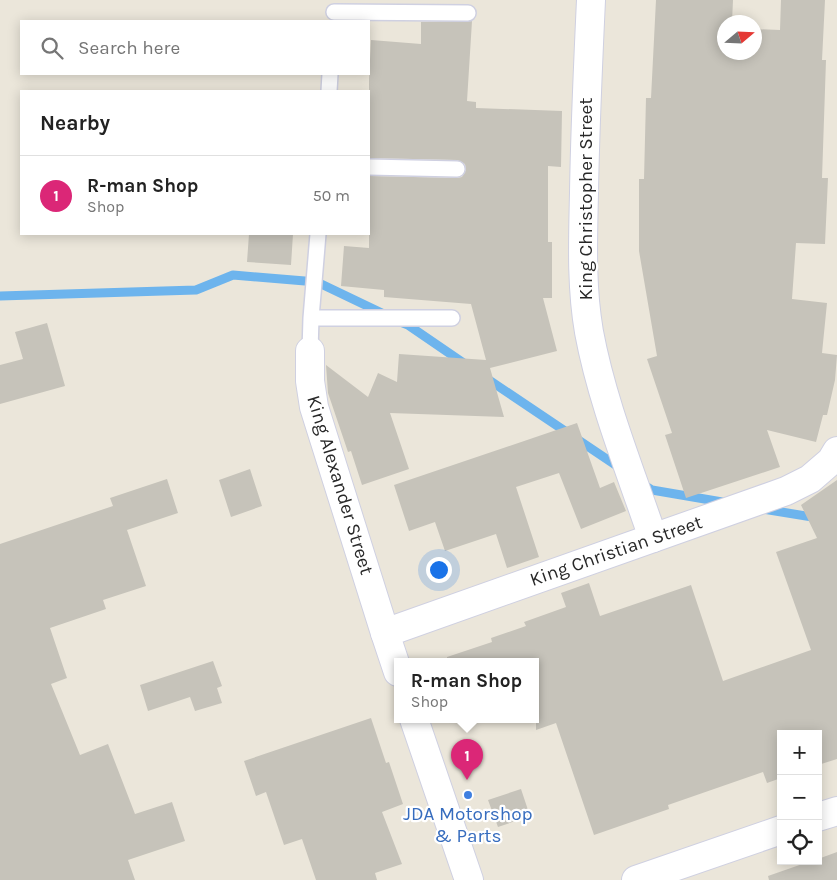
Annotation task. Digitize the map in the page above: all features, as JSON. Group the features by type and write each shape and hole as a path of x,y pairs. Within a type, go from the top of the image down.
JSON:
{"main road":[{"name":"King Christopher Street","path":"592,0 586,117 584,297 589,332 607,402 654,538"},
{"name":"King Alexander Street","path":"310,351 310,382 314,408 394,660"},
{"name":"King Christian Street","path":"385,633 786,491 810,480 831,461 837,451"},
{"path":"415,723 469,880"},
{"path":"822,817 837,811"},
{"path":"636,880 777,831"}],"lane":[{"path":"334,11 468,13"},
{"path":"329,90 330,75"},
{"path":"370,167 457,169"},
{"name":"King Alexander Street","path":"310,351 318,235"},
{"path":"311,318 452,318"}],"building":[{"path":"656,0 733,0 732,15 717,15 717,60 762,60 762,29 780,30 781,0 825,0 822,60 826,60 822,178 828,178 825,244 796,243 792,299 827,303 822,353 837,355 835,380 827,415 823,415 816,442 767,430 780,467 686,498 665,435 672,433 647,359 657,356 639,251 639,179 644,179 646,98 651,98"},
{"path":"472,21 467,101 476,102 476,108 562,111 561,167 548,166 548,242 552,242 552,298 543,298 557,351 490,368 504,417 390,413 409,469 362,485 351,451 348,452 328,393 326,365 368,397 378,373 397,382 399,354 486,360 471,304 384,297 384,290 341,286 344,246 369,248 370,176 457,178 462,177 466,170 465,164 457,160 370,158 369,79 371,40 421,44 421,22"},
{"path":"249,235 293,235 291,265 247,262"},
{"path":"47,323 65,386 0,404 0,365 23,359 15,332"},
{"path":"577,423 600,488 614,482 626,511 581,529 559,473 516,487 539,557 507,568 496,534 445,551 435,522 409,531 394,485"},
{"path":"250,469 262,506 231,517 219,480"},
{"path":"167,479 178,513 127,530 146,586 103,600 106,609 50,628 67,678 51,684 80,755 108,744 135,814 172,802 185,841 128,860 135,880 0,880 0,544 113,506 110,498"},
{"path":"837,480 837,759 822,764 822,730 777,730 777,779 767,783 763,772 668,805 669,809 594,835 556,723 536,730 536,723 539,723 539,658 447,658 492,642 491,638 526,626 524,622 566,607 561,593 589,583 600,616 691,585 723,681 811,650 776,552 817,538 801,505"},
{"path":"213,661 222,686 217,688 222,703 195,711 190,697 148,711 140,685"},
{"path":"371,718 386,763 389,762 403,804 382,812 402,864 375,873 377,880 316,880 302,839 284,845 266,792 256,796 244,761"},
{"path":"521,789 530,816 498,827 488,800"},
{"path":"837,852 837,880 769,880 768,876 800,865 822,865 822,858"}],"waterway":[{"path":"0,296 196,290 233,275 317,282 386,315"},
{"path":"398,321 408,325 465,364"},
{"path":"486,378 620,468"},
{"path":"641,483 652,490 728,503"},
{"path":"763,509 837,521"}],"place":[{"name":"R-man Shop","path":"467,780"},
{"name":"JDA Motorshop & Parts","path":"468,795"}]}
